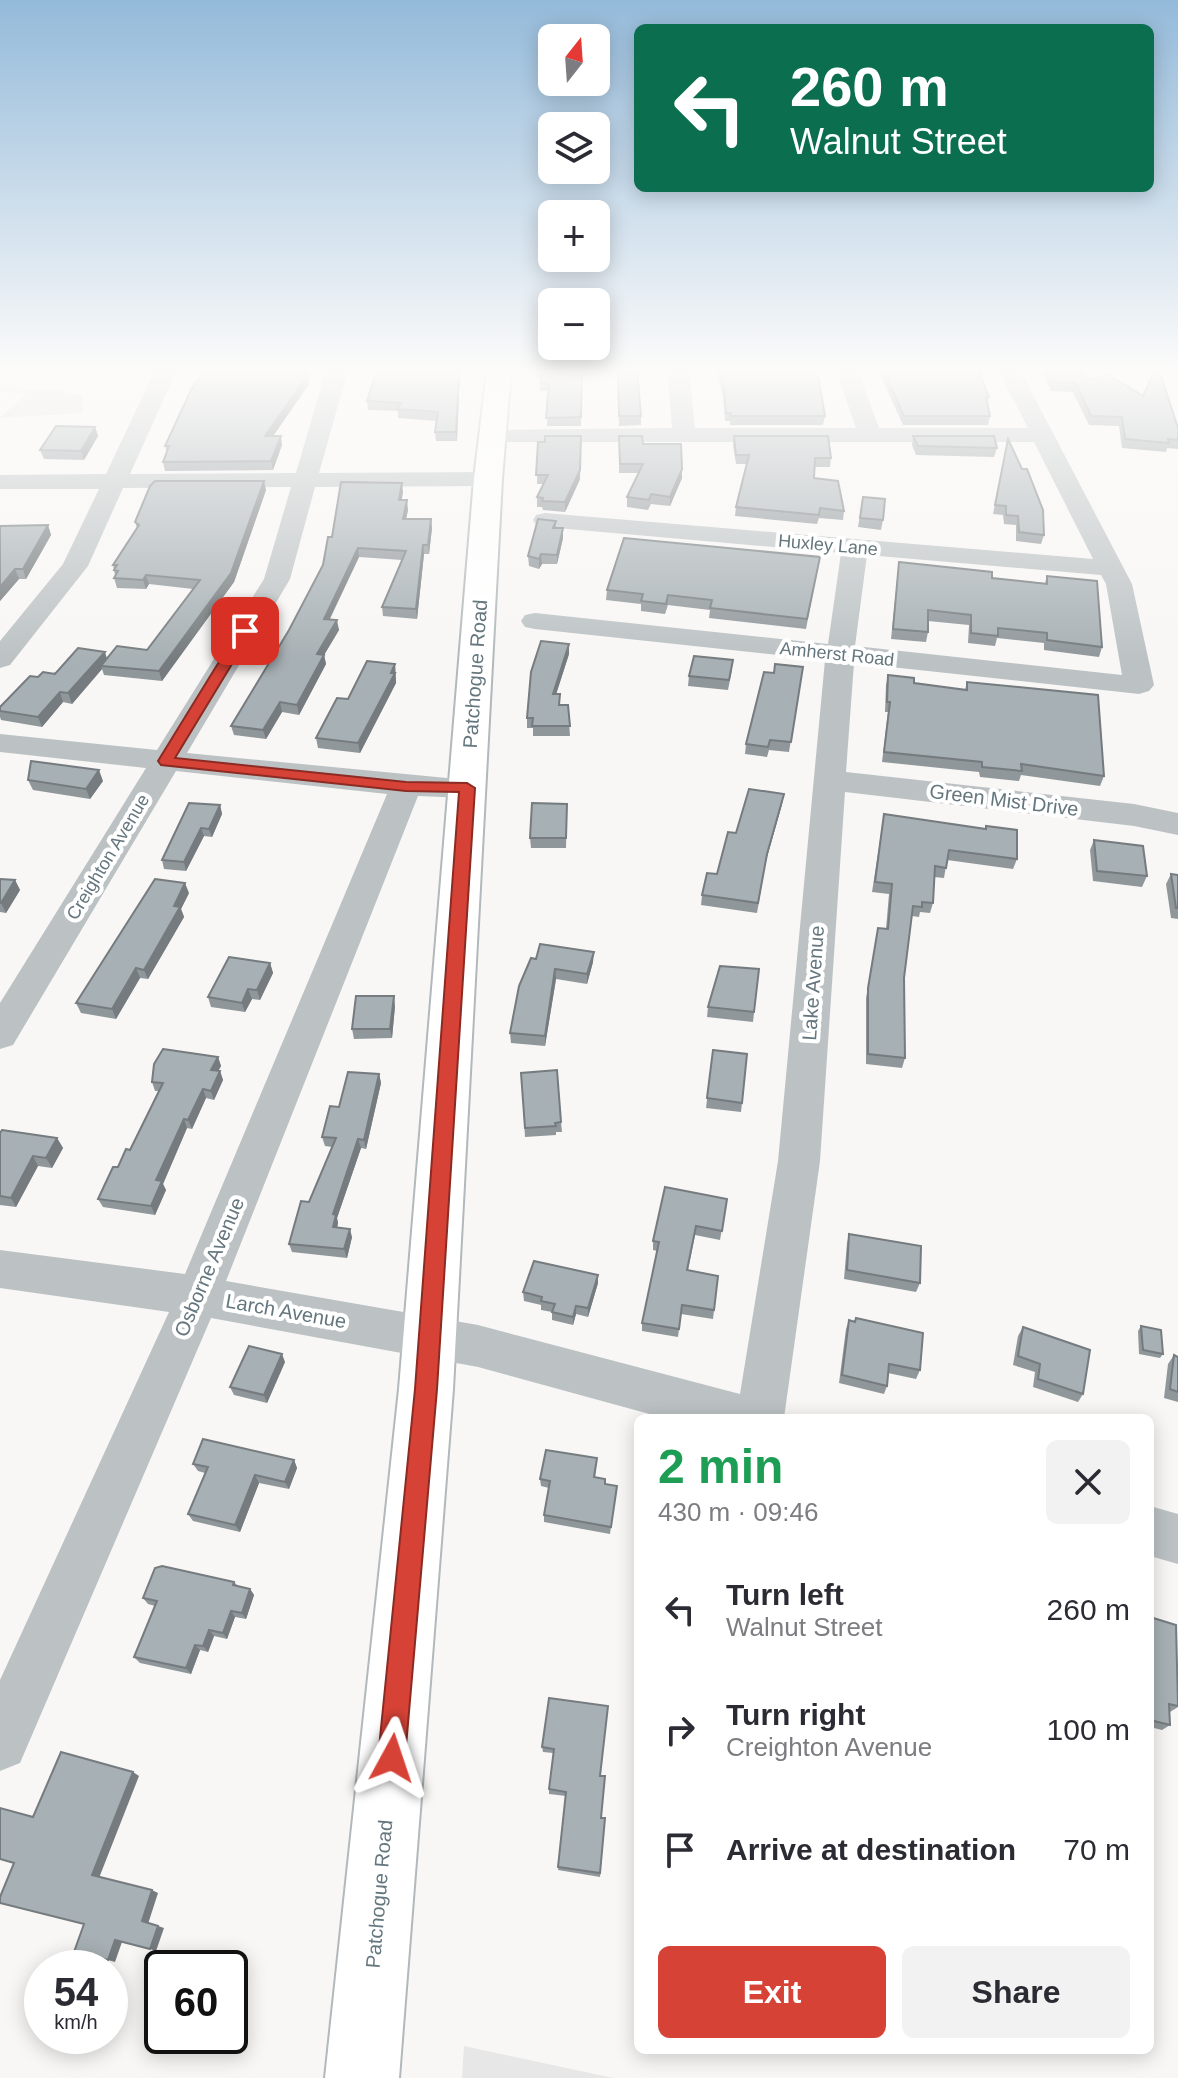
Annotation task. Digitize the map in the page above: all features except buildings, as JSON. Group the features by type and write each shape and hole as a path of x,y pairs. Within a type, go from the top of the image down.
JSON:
{"main road":[{"name":"Patchogue Road","path":"362,2078 429,1337 489,467"}],"street":[{"path":"0,659 75,566 120,467"},
{"name":"Creighton Avenue","path":"0,1035 277,579 310,467"},
{"path":"0,482 306,480 410,467"},
{"path":"1060,467 1112,568"},
{"name":"Huxley Lane","path":"545,520 1112,568"},
{"name":"Lake Avenue","path":"761,1414 799,1161 840,655 855,547"},
{"name":"Amherst Road","path":"535,621 1139,685 1119,584 1112,568"},
{"path":"0,743 406,786 467,788"},
{"name":"Green Mist Drive","path":"829,780 1134,815 1178,824"},
{"name":"Osborne Avenue","path":"0,1743 198,1296 406,786"},
{"name":"Larch Avenue","path":"0,1269 198,1296 429,1337 494,1350 732,1414"},
{"path":"1154,1532 1178,1539"}],"shaded area":[{"path":"464,2046 613,2078 462,2078"}],"route":[{"path":"245,631 166,761 406,786 467,788 426,1389 392,1758"}]}
